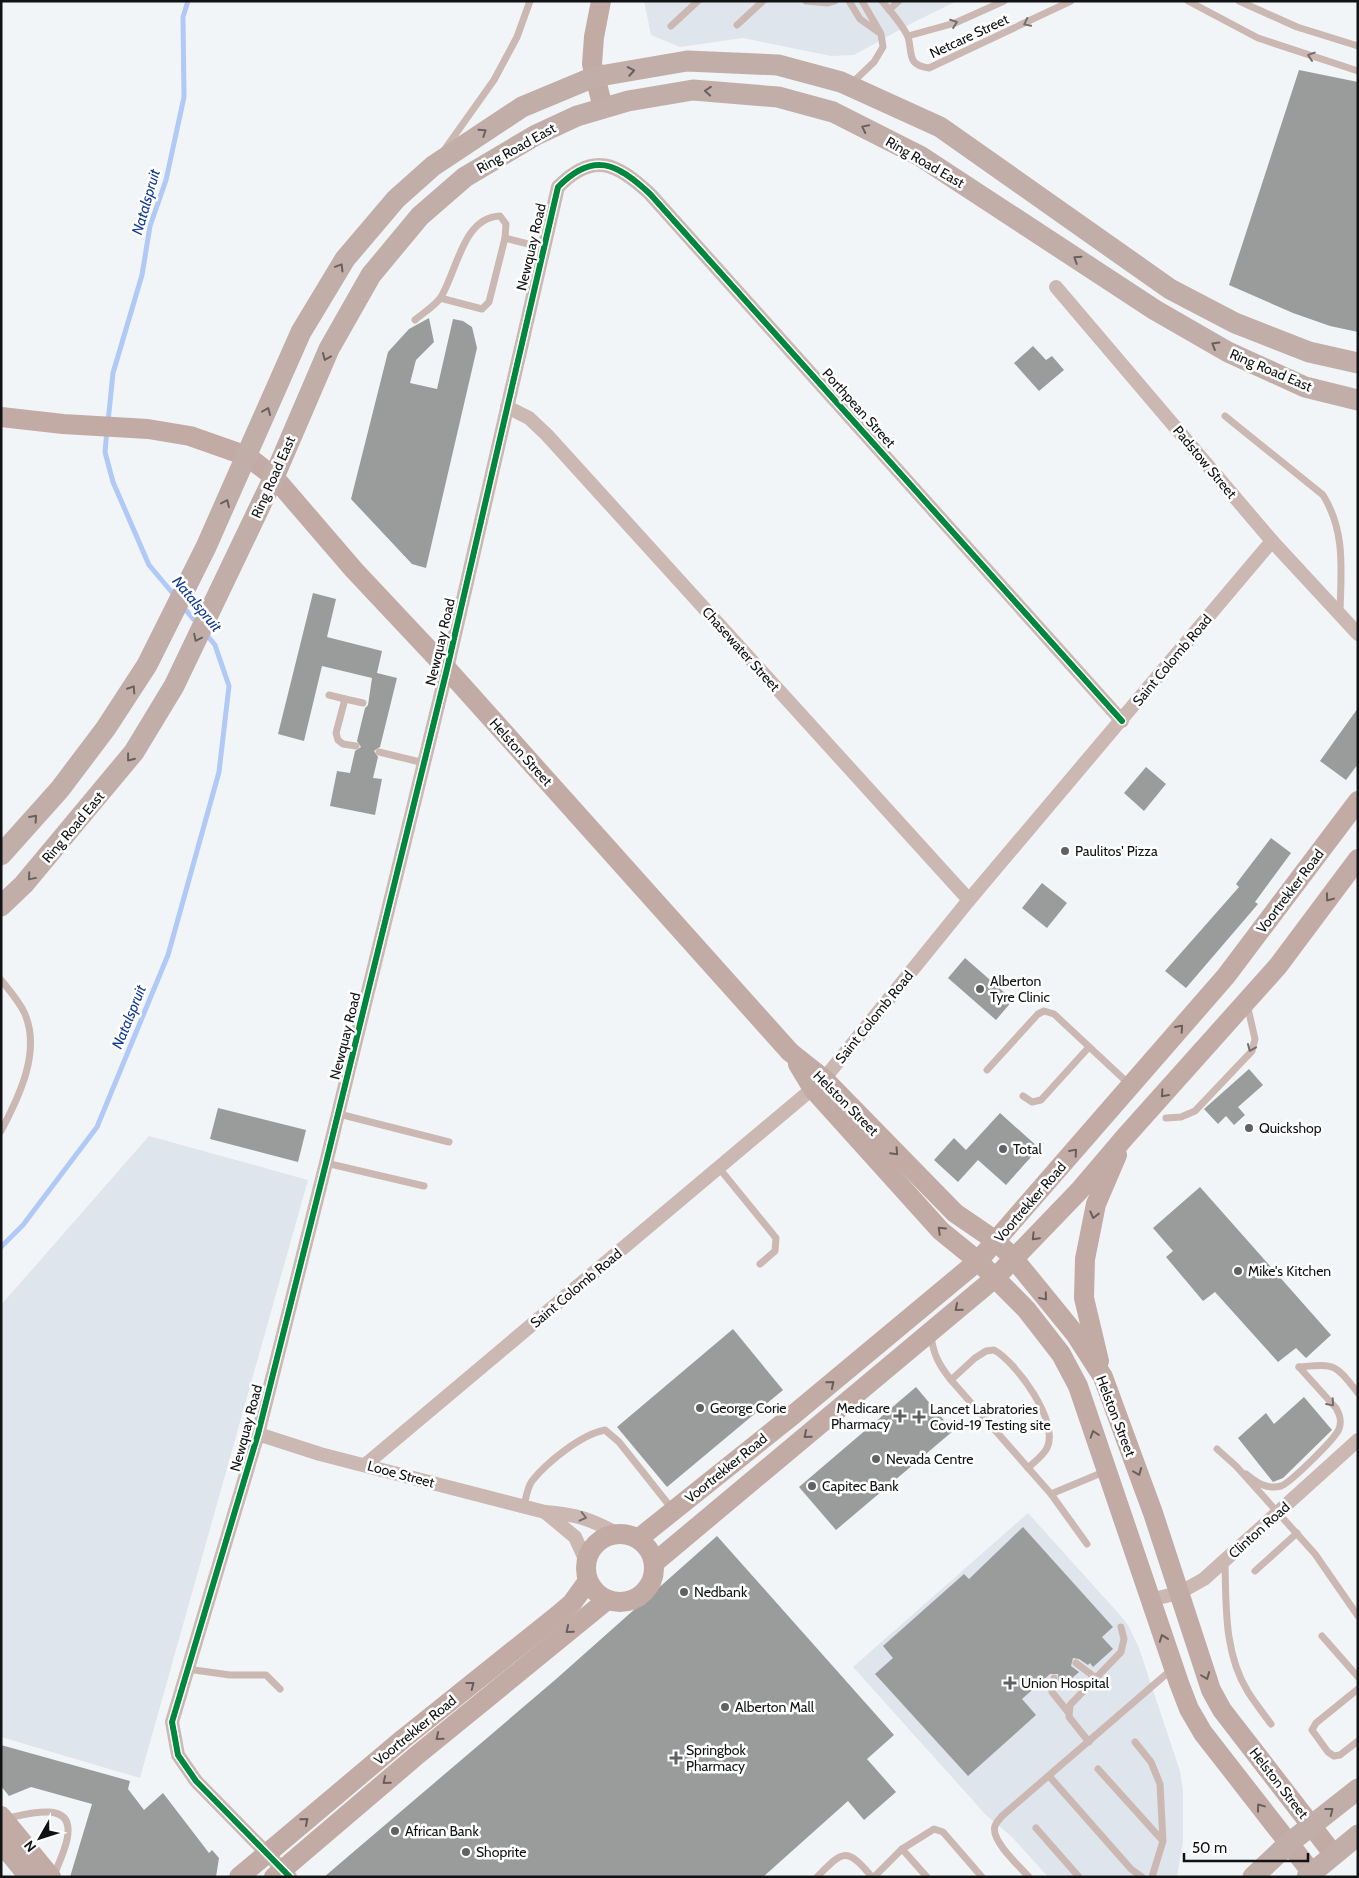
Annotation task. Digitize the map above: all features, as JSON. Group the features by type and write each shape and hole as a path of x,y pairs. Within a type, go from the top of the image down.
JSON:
{"main road":[{"name":"Ring Road East","path":"1,855 72,774 106,728 147,665 206,547 301,332 345,259 396,199 433,166 522,106 594,77 687,61 778,65 848,86 940,127 1170,289 1235,322 1309,352 1358,363"},
{"name":"Ring Road East","path":"1,906 24,884 134,752 174,686 274,478 333,342 371,275 420,216 465,177 536,135 577,116 628,101 693,90 778,97 833,112 920,156 1134,296 1228,352 1305,387 1358,400"},
{"path":"1134,296 1142,270"},
{"path":"1253,1877 1288,1844 1358,1789"},
{"path":"1310,1875 1358,1836"}],"street":[{"path":"601,1 594,37 592,64 603,108"},
{"name":"Porthpean Street","path":"558,187 572,173 584,166 601,165 630,175 650,194 1122,721"},
{"name":"Newquay Road","path":"282,1874 267,1853 196,1781 178,1755 172,1722 258,1434 339,1114 447,669 558,187"},
{"name":"Padstow Street","path":"1056,287 1272,541 1358,634"},
{"name":"Chasewater Street","path":"507,407 529,418 547,435 969,900"},
{"name":"Helston Street","path":"1,417 63,424 148,428 190,436 247,456 274,478 354,570 447,669 819,1084 941,1231 996,1277 1026,1309 1061,1354 1078,1386 1149,1600 1189,1709 1203,1734 1310,1875"},
{"name":"Saint Colomb Road","path":"364,1464 819,1084 969,900 1272,541"},
{"name":"Voortrekker Road","path":"638,1539 793,1415 978,1261 1226,976 1358,801"},
{"name":"Voortrekker Road","path":"654,1563 996,1277 1080,1191 1125,1137 1278,966 1358,859"},
{"name":"Helston Street","path":"819,1084 954,1213 996,1242 1014,1258 1076,1335 1103,1377 1153,1513 1205,1673 1222,1710 1334,1855"},
{"path":"1103,1377 1084,1298 1085,1259 1096,1204 1125,1137"},
{"name":"Looe Street","path":"258,1434 320,1454 545,1512 568,1513 591,1519 618,1534"},
{"name":"Clinton Road","path":"1149,1600 1179,1593 1204,1579 1356,1446"},
{"name":"Looe Street","path":"545,1512 575,1537 586,1561"},
{"path":"618,1534 628,1534 638,1539 649,1549 654,1563 652,1581 641,1595 625,1602 607,1600 596,1592 588,1581 586,1561 592,1547 604,1538 618,1534"},
{"name":"Voortrekker Road","path":"239,1877 403,1739 558,1616 572,1603 588,1581"},
{"name":"Voortrekker Road","path":"282,1874 416,1756 607,1600"},
{"path":"2,1817 52,1877"},
{"path":"1,1843 29,1877"}],"lane":[{"path":"433,166 494,80 518,37 530,1"},
{"path":"671,26 698,1"},
{"path":"737,25 764,1"},
{"path":"806,1 828,3 835,1"},
{"path":"849,1 860,19 881,34"},
{"path":"848,86 878,55 883,47 881,34 862,1"},
{"path":"882,1 908,36"},
{"path":"889,10 899,1"},
{"name":"Netcare Street","path":"1004,1 954,23 908,36 910,54 914,62 922,67 929,68 1071,1"},
{"path":"1188,1 1258,38 1358,71"},
{"path":"1238,1 1297,27 1358,46"},
{"path":"415,320 440,298 470,232 490,216 500,216 506,224 505,238 489,302 482,309 440,298"},
{"path":"505,238 544,248"},
{"path":"1225,416 1323,495 1331,509 1341,545 1340,614"},
{"path":"329,695 363,703"},
{"path":"345,699 336,734 338,740 343,744 356,746"},
{"path":"379,752 424,763"},
{"path":"1,980 24,1013 31,1044 29,1062 1,1131"},
{"path":"1166,1118 1182,1117 1195,1111 1252,1051 1255,1039 1247,1001"},
{"path":"987,1070 1038,1014 1044,1011 1054,1014 1131,1086"},
{"path":"1023,1096 1032,1102 1041,1100 1089,1047"},
{"path":"339,1114 449,1142"},
{"path":"326,1164 424,1186"},
{"path":"719,1168 776,1238 775,1251 760,1264"},
{"path":"931,1331 932,1350 936,1360 950,1380 1051,1494 1087,1544"},
{"path":"950,1380 986,1351 994,1350 1004,1355 1016,1368 1037,1401 1048,1431 1047,1447 1028,1468"},
{"path":"1217,1449 1236,1466 1264,1486 1280,1486 1292,1480 1337,1434 1341,1423 1340,1414 1299,1367 1324,1364 1336,1366 1358,1394"},
{"path":"524,1506 532,1481 580,1439 592,1432 605,1430 619,1442 674,1510"},
{"path":"1236,1466 1315,1554 1358,1616"},
{"path":"1051,1494 1106,1471"},
{"path":"1255,1570 1297,1533"},
{"path":"1225,1560 1226,1626 1235,1663 1248,1692 1271,1724"},
{"path":"1068,1712 1070,1705 1121,1652 1124,1645 1121,1627"},
{"path":"1322,1636 1358,1677"},
{"path":"1076,1663 1096,1678"},
{"path":"1029,1877 998,1843 994,1832 995,1825 1173,1668"},
{"path":"187,1669 230,1675 266,1674 280,1689"},
{"path":"1054,1678 1052,1692 1089,1742"},
{"path":"1358,1689 1316,1724 1312,1730 1328,1752 1334,1756 1340,1755 1358,1741"},
{"path":"1135,1742 1151,1762 1160,1784 1162,1841 1152,1877"},
{"path":"1098,1769 1162,1841"},
{"path":"1049,1776 1130,1869 1142,1877"},
{"path":"2,1817 56,1812 63,1817 69,1833 52,1877"},
{"path":"1036,1828 1079,1877"},
{"path":"816,1877 839,1855 848,1854 862,1864 873,1877 902,1849 934,1829 943,1832 982,1877"},
{"path":"902,1849 927,1877"}],"shaded area":[{"path":"644,1 957,1 854,55 831,56 743,38 680,47 651,35"},
{"path":"149,1136 308,1180 140,1778 1,1737 1,1305"},
{"name":"Union Hospital","path":"1028,1513 1120,1615 1128,1625 1139,1648 1180,1771 1183,1791 1183,1841 1177,1877 1048,1877 1012,1837 986,1815 853,1667"}],"building":[{"path":"1299,70 1358,82 1358,332 1330,326 1293,313 1229,285"},
{"path":"429,318 434,342 416,360 410,383 437,389 453,319 463,321 472,327 477,348 426,568 412,564 351,499 388,352 409,329"},
{"path":"1033,346 1046,360 1052,356 1064,370 1039,391 1014,363"},
{"path":"313,593 336,599 327,637 382,651 377,673 397,678 380,747 374,751 378,757 373,778 382,779 375,815 330,806 337,771 350,773 355,751 361,747 357,741 365,708 368,705 372,678 322,666 304,741 278,734"},
{"path":"1358,708 1358,764 1346,780 1320,761"},
{"path":"1146,767 1166,784 1144,811 1124,793"},
{"path":"1271,838 1291,853 1255,902 1258,904 1186,988 1165,971 1239,887 1236,884"},
{"path":"1042,883 1067,903 1047,928 1022,908"},
{"name":"Alberton Tyre Clinic","path":"965,958 1013,1000 996,1020 948,978"},
{"path":"1249,1069 1263,1085 1238,1107 1245,1115 1234,1125 1226,1116 1218,1124 1204,1109"},
{"path":"218,1108 306,1130 298,1162 210,1139"},
{"name":"Total","path":"1000,1113 1039,1148 1006,1185 978,1160 958,1182 934,1160 954,1138 966,1150"},
{"path":"1200,1187 1331,1335 1306,1358 1296,1348 1278,1362 1215,1292 1203,1301 1166,1257 1173,1251 1153,1228"},
{"name":"George Corie","path":"733,1329 783,1390 667,1487 617,1427"},
{"name":"Nevada Centre","path":"916,1387 953,1431 836,1530 799,1487"},
{"path":"1304,1397 1332,1430 1283,1478 1273,1482 1238,1438 1266,1413 1274,1424"},
{"path":"1023,1527 1113,1627 1102,1637 1113,1649 1093,1667 1090,1663 1088,1665 1079,1659 1073,1658 1071,1666 1079,1672 1062,1687 1059,1683 1058,1674 1050,1674 1022,1699 1036,1715 968,1776 875,1674 893,1658 883,1646 964,1574 969,1579"},
{"name":"Alberton Mall","path":"717,1536 894,1735 867,1759 896,1792 864,1820 848,1801 763,1877 324,1877 555,1680"},
{"path":"1,1745 130,1781 128,1789 144,1810 163,1793 209,1853 212,1850 219,1858 216,1877 70,1877 92,1804 31,1787 9,1796 1,1786"}],"waterway":[{"name":"Natalspruit","path":"108,422 113,373 142,275 150,226 166,180 184,97 183,17 188,1"},
{"name":"Natalspruit","path":"107,430 105,452 113,482 149,565 175,596"},
{"name":"Natalspruit","path":"183,607 197,623"},
{"name":"Natalspruit","path":"1,1247 23,1225 97,1127 168,955 219,772 229,686 215,645 206,634"}],"cycle path":[{"path":"290,1877 196,1781 178,1755 172,1722 258,1434 447,669 558,187 582,169 594,165 605,165 627,175 650,194 1122,721"}],"place":[{"name":"Paulitos' Pizza","path":"1065,851"},
{"name":"Alberton Tyre Clinic","path":"980,989"},
{"name":"Quickshop","path":"1249,1128"},
{"name":"Total","path":"1003,1149"},
{"name":"Mike's Kitchen","path":"1238,1271"},
{"name":"George Corie","path":"700,1408"},
{"name":"Medicare Pharmacy","path":"900,1416"},
{"name":"Lancet Labratories Covid-19 Testing site","path":"919,1417"},
{"name":"Nevada Centre","path":"876,1459"},
{"name":"Capitec Bank","path":"812,1486"},
{"name":"Nedbank","path":"684,1592"},
{"name":"Union Hospital","path":"1010,1683"},
{"name":"Alberton Mall","path":"725,1707"},
{"name":"Springbok Pharmacy","path":"676,1758"},
{"name":"African Bank","path":"395,1831"},
{"name":"Shoprite","path":"466,1852"}]}
